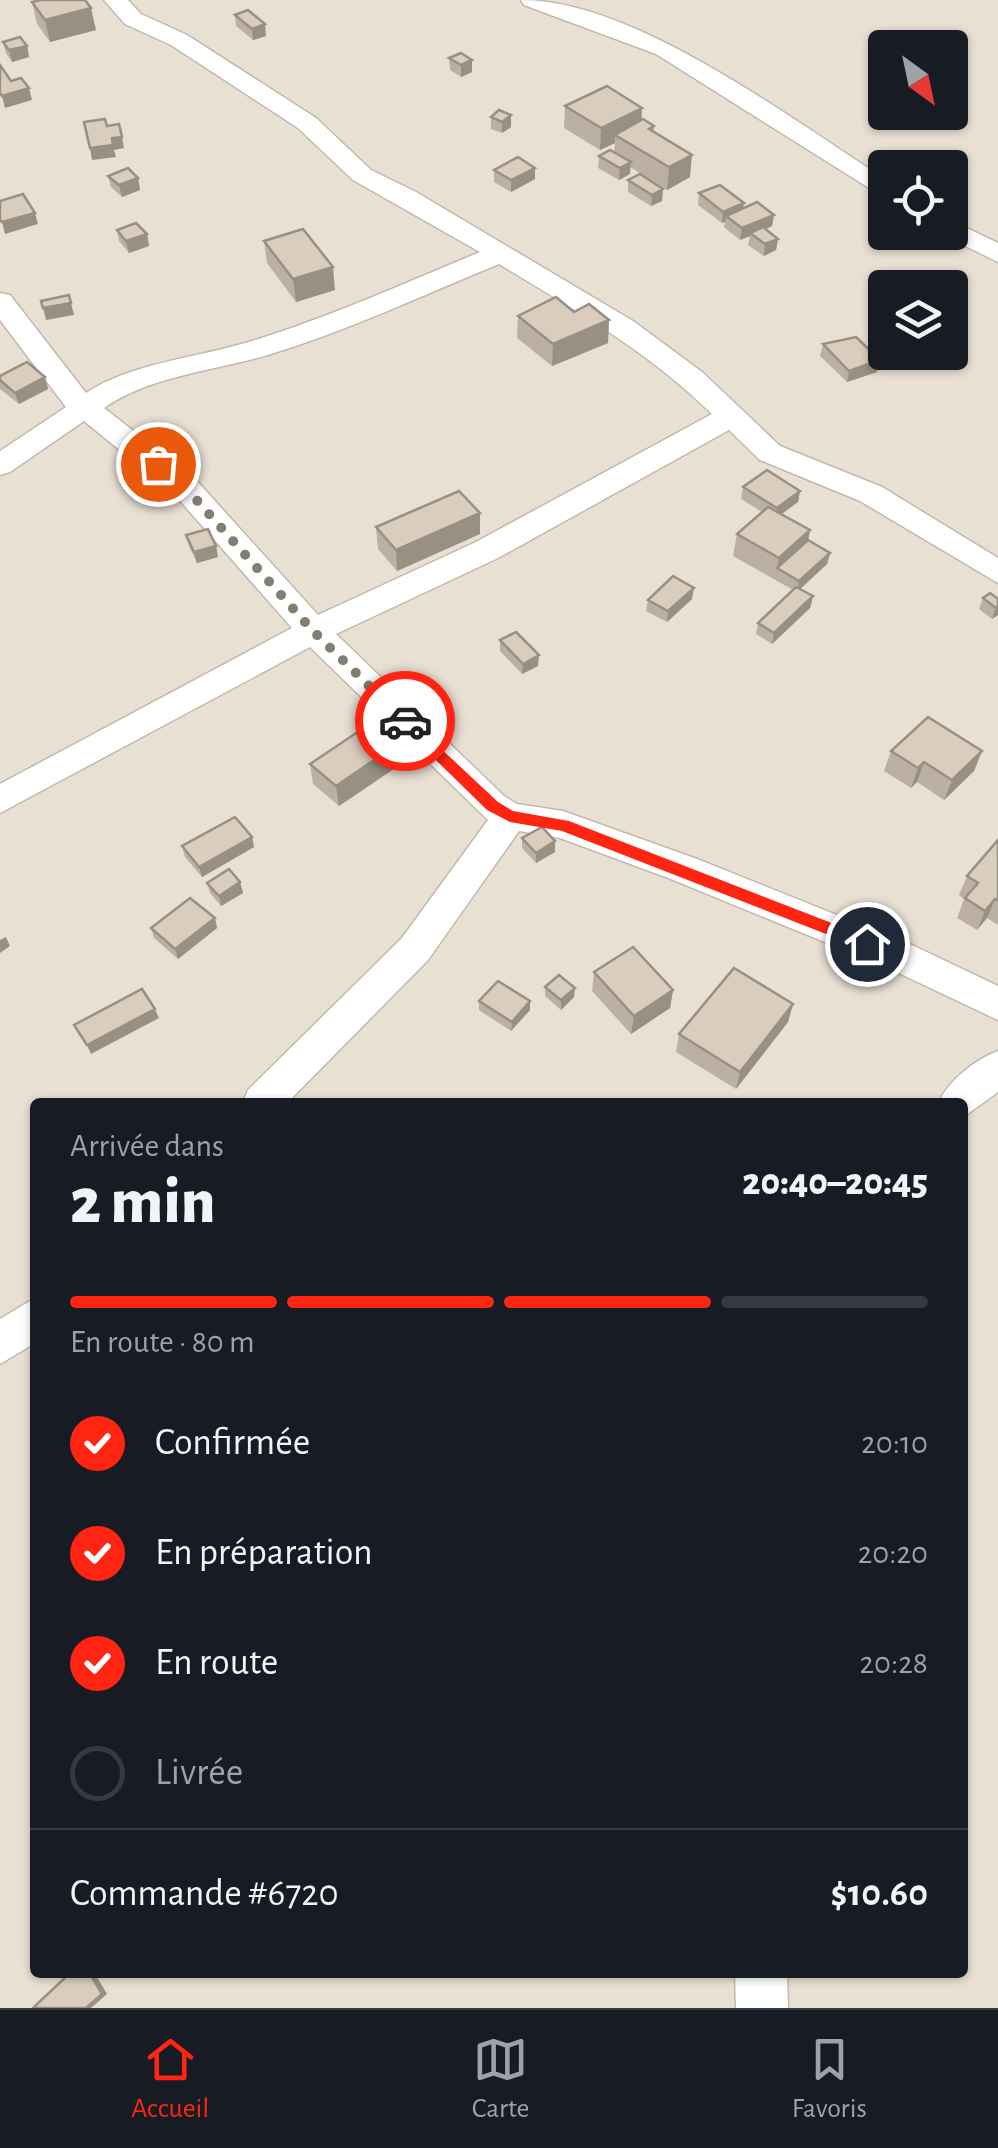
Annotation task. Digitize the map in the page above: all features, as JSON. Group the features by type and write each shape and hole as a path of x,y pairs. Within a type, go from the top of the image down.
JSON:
{"street":[{"path":"115,0 133,18 180,40 263,98 306,122 362,175 408,197 623,327 692,378 770,453 871,494 998,572"},
{"path":"532,0 664,49 868,179"},
{"path":"968,238 998,254"},
{"path":"0,465 116,386 258,350 501,253"},
{"path":"0,301 68,394 185,487 313,631 492,806 510,816 563,825 684,869 901,957 998,1004"},
{"path":"0,800 313,631 487,550 732,416"},
{"path":"266,1098 344,1026 417,947 510,816"},
{"path":"963,1098 998,1068"},
{"path":"0,1344 30,1322"},
{"path":"760,1978 762,2008"}],"shaded area":[{"path":"0,0 998,0 998,2008 0,2008"}],"building":[{"path":"85,0 91,8 45,20 32,2"},
{"path":"248,10 265,24 252,29 235,15"},
{"path":"20,37 27,46 9,50 3,42"},
{"path":"461,53 472,60 461,65 449,58"},
{"path":"0,65 11,81 21,78 29,88 2,96"},
{"path":"607,86 642,108 601,128 565,106"},
{"path":"499,110 511,115 502,122 491,117"},
{"path":"105,119 107,126 119,124 122,137 112,138 113,145 90,148 84,122"},
{"path":"643,119 654,126 649,129 692,155 669,167 615,135"},
{"path":"610,150 631,162 620,168 599,156"},
{"path":"518,157 535,168 511,180 494,170"},
{"path":"128,168 138,178 119,185 108,176"},
{"path":"640,174 663,189 652,195 628,180"},
{"path":"720,185 744,203 723,212 699,193"},
{"path":"23,194 35,213 2,222 0,201"},
{"path":"757,202 774,215 742,228 726,216"},
{"path":"136,223 147,234 126,241 117,230"},
{"path":"763,227 778,239 765,244 750,233"},
{"path":"303,229 333,267 293,279 264,241"},
{"path":"69,295 71,303 43,308 41,301"},
{"path":"556,297 574,312 589,304 609,320 553,344 518,316"},
{"path":"856,337 868,348 868,364 849,371 823,344"},
{"path":"27,362 45,377 15,393 0,376"},
{"path":"767,470 800,491 777,508 743,487"},
{"path":"459,491 480,513 396,550 376,527"},
{"path":"768,507 810,530 779,558 737,534"},
{"path":"208,529 216,546 194,552 186,535"},
{"path":"808,540 830,553 799,581 777,568"},
{"path":"673,576 694,588 668,611 648,600"},
{"path":"796,587 813,596 774,633 758,623"},
{"path":"990,593 998,599 996,608 983,598"},
{"path":"516,632 539,655 523,664 500,640"},
{"path":"928,717 982,751 952,780 924,762 918,768 891,751"},
{"path":"374,721 399,743 336,786 310,764"},
{"path":"235,817 252,837 199,867 182,846"},
{"path":"542,827 555,841 536,853 522,838"},
{"path":"998,840 998,900 985,911 965,898 978,883 967,876"},
{"path":"229,869 240,882 219,896 207,883"},
{"path":"190,898 215,918 175,949 151,928"},
{"path":"633,947 673,990 634,1016 594,972"},
{"path":"734,968 793,1004 740,1072 679,1034"},
{"path":"559,975 575,988 561,1000 545,987"},
{"path":"498,981 530,1001 512,1022 479,1001"},
{"path":"142,989 155,1009 87,1045 74,1025"},
{"path":"65,1978 93,1978 102,1994 86,2008 33,2008"}],"way so far":[{"path":"158,464 185,487 313,631 405,721"}],"route":[{"path":"405,721 492,806 510,816 563,825 684,869 867,944"}]}
